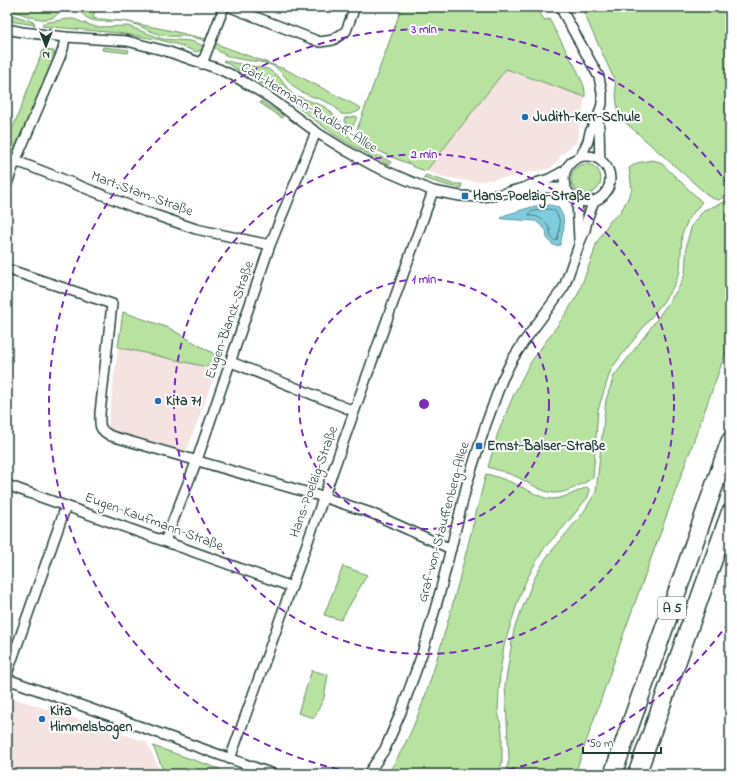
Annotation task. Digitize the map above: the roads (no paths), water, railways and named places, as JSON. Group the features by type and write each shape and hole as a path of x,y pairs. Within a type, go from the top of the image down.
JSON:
{"highway":[{"name":"A 5","path":"613,774 730,441"},
{"name":"A 5","path":"637,774 730,512"}],"street":[{"path":"202,64 224,7"},
{"path":"230,7 320,42 333,40 346,31 355,7"},
{"name":"Graf-von-Stauffenberg-Allee","path":"560,7 598,77 602,93 602,104 581,156 571,161 564,171"},
{"name":"Carl-Hermann-Rudloff-Allee","path":"7,29 65,37 127,42 166,51 218,69 234,76 269,97 316,132 345,150 374,166 433,191 460,196 481,197 498,195 549,179 564,171"},
{"path":"7,184 11,161 64,49 65,37"},
{"name":"Graf-von-Stauffenberg-Allee","path":"368,774 385,749 401,712 419,662 438,599 467,484 502,380 523,343 564,287 594,201 602,197 608,190 610,181 609,172 606,165 600,160 600,133 598,116"},
{"name":"Eugen-Blanck-Straße","path":"165,541 197,460 270,245 316,132"},
{"path":"581,156 591,156 600,160"},
{"name":"Mart-Stam-Straße","path":"11,161 24,164 146,212 196,228 270,245"},
{"path":"564,171 563,180 565,188 570,195 576,200 585,202 594,201"},
{"name":"Carl-Hermann-Rudloff-Allee","path":"523,188 565,188"},
{"name":"Hans-Poelzig-Straße","path":"230,759 433,191"},
{"name":"Graf-von-Stauffenberg-Allee","path":"576,200 580,242"},
{"path":"7,269 112,304 100,413 100,426 102,432 111,436 323,497 372,513 451,548"},
{"path":"231,362 354,411"},
{"name":"Eugen-Kaufmann-Straße","path":"7,485 292,587"},
{"path":"7,674 66,506"},
{"path":"7,679 273,774"}],"water":[{"path":"550,205 558,207 563,216 564,227 560,245 556,246 552,244 547,238 546,230 536,221 501,218 505,215 535,206"}],"place":[{"name":"Judith-Kerr-Schule","path":"525,117"},
{"name":"Hans-Poelzig-Straße","path":"465,196"},
{"name":"Kita 71","path":"158,401"},
{"name":"Ernst-Balser-Straße","path":"479,446"},
{"name":"Kita Himmelsbogen","path":"42,719"}]}
